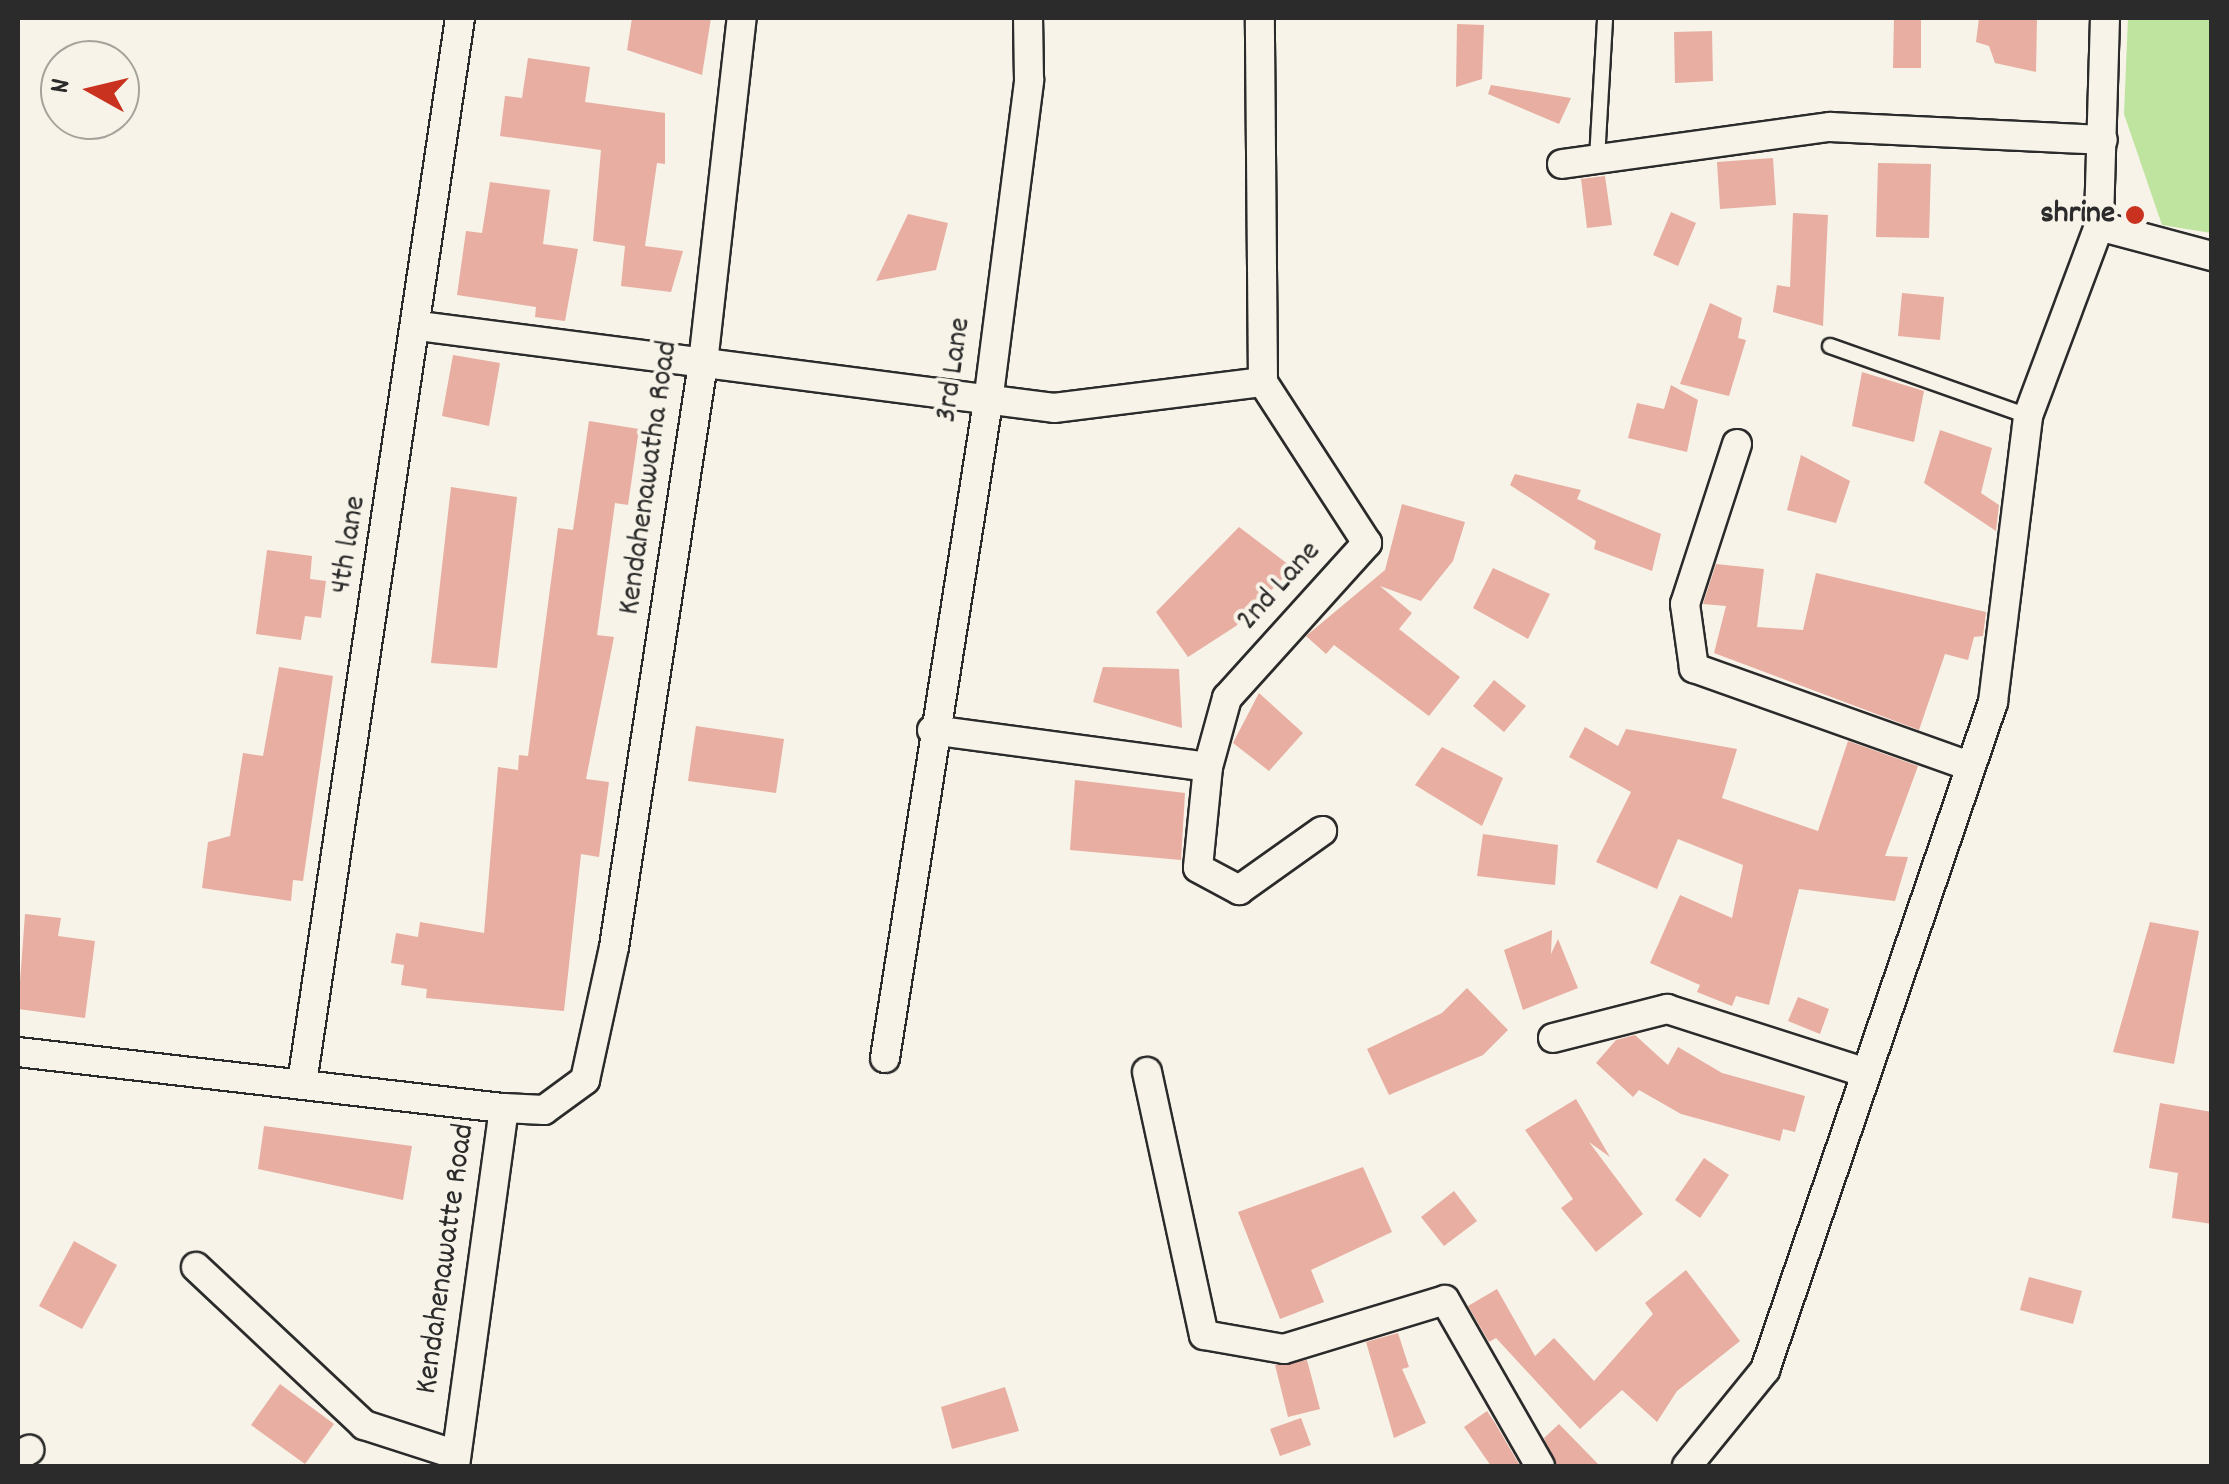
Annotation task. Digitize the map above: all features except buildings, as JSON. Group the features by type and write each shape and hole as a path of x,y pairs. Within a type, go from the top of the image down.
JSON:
{"street":[{"name":"4th lane","path":"302,1083 419,326 460,18"},
{"name":"Kendahenawatha Road","path":"614,947 703,363 742,18"},
{"name":"3rd Lane","path":"884,1058 932,730 988,402 1028,80 1028,18"},
{"path":"419,326 1054,408 1263,382 1260,18"},
{"path":"1687,1466 1765,1370 1993,702 2028,416 2099,226 2105,18"},
{"path":"1562,164 1830,127 2103,140"},
{"path":"2099,226 2212,256"},
{"name":"2nd Lane","path":"1208,767 1228,698 1367,543 1263,382"},
{"path":"1737,444 1684,604 1694,668 1969,766"},
{"path":"932,730 1208,767 1198,868 1239,890 1322,831"},
{"name":"Kendahenawatte Road","path":"455,1460 504,1108 544,1110 585,1080 614,947"},
{"path":"1553,1038 1667,1010 1866,1073"},
{"path":"18,1052 504,1108"},
{"path":"1147,1072 1204,1336 1284,1349 1445,1300 1540,1466"},
{"path":"196,1267 364,1425 455,1460"}],"lane":[{"path":"1598,159 1605,19"},
{"path":"1830,346 2028,416"}],"green space":[{"path":"2128,18 2211,18 2211,233 2162,225 2124,114"}],"place":[{"name":"shrine","path":"2135,215"}]}
